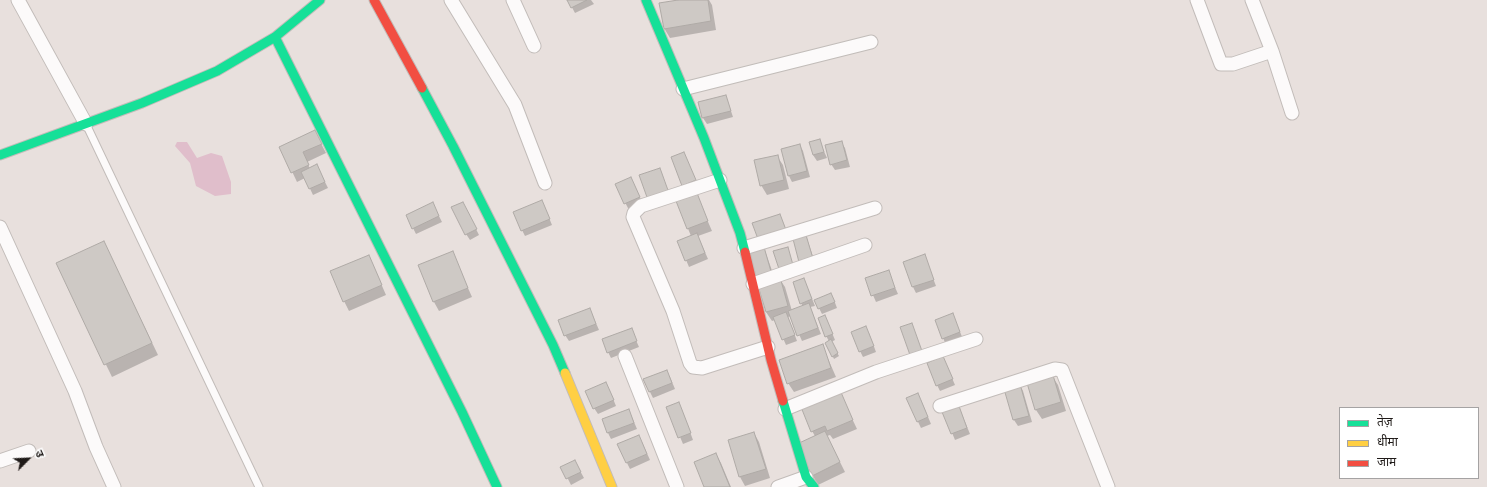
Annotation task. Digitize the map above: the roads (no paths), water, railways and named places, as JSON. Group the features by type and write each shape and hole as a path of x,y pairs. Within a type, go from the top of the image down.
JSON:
{"street":[{"path":"18,0 86,124"},
{"path":"0,155 86,124 217,71 275,38 320,0"},
{"path":"374,0 453,146 553,345 612,487"},
{"path":"451,0 515,105 545,183"},
{"path":"513,0 534,46"},
{"path":"646,0 720,180 744,248 785,409 806,477 814,487"},
{"path":"1197,0 1221,64 1233,64 1272,51"},
{"path":"1252,0 1272,51 1292,114"},
{"path":"275,38 497,487"},
{"path":"683,89 871,42"},
{"path":"720,180 641,206 634,213 633,217 673,312 690,363 693,366 702,368 768,347"},
{"path":"744,248 875,208"},
{"path":"0,227 75,390 96,447 114,487"},
{"path":"753,284 865,245"},
{"path":"785,409 876,372 976,339"},
{"path":"625,356 677,487"},
{"path":"940,406 1055,369 1062,370 1108,487"},
{"path":"0,462 29,451"},
{"path":"778,487 806,477"}],"lane":[{"path":"86,124 259,487"}]}
